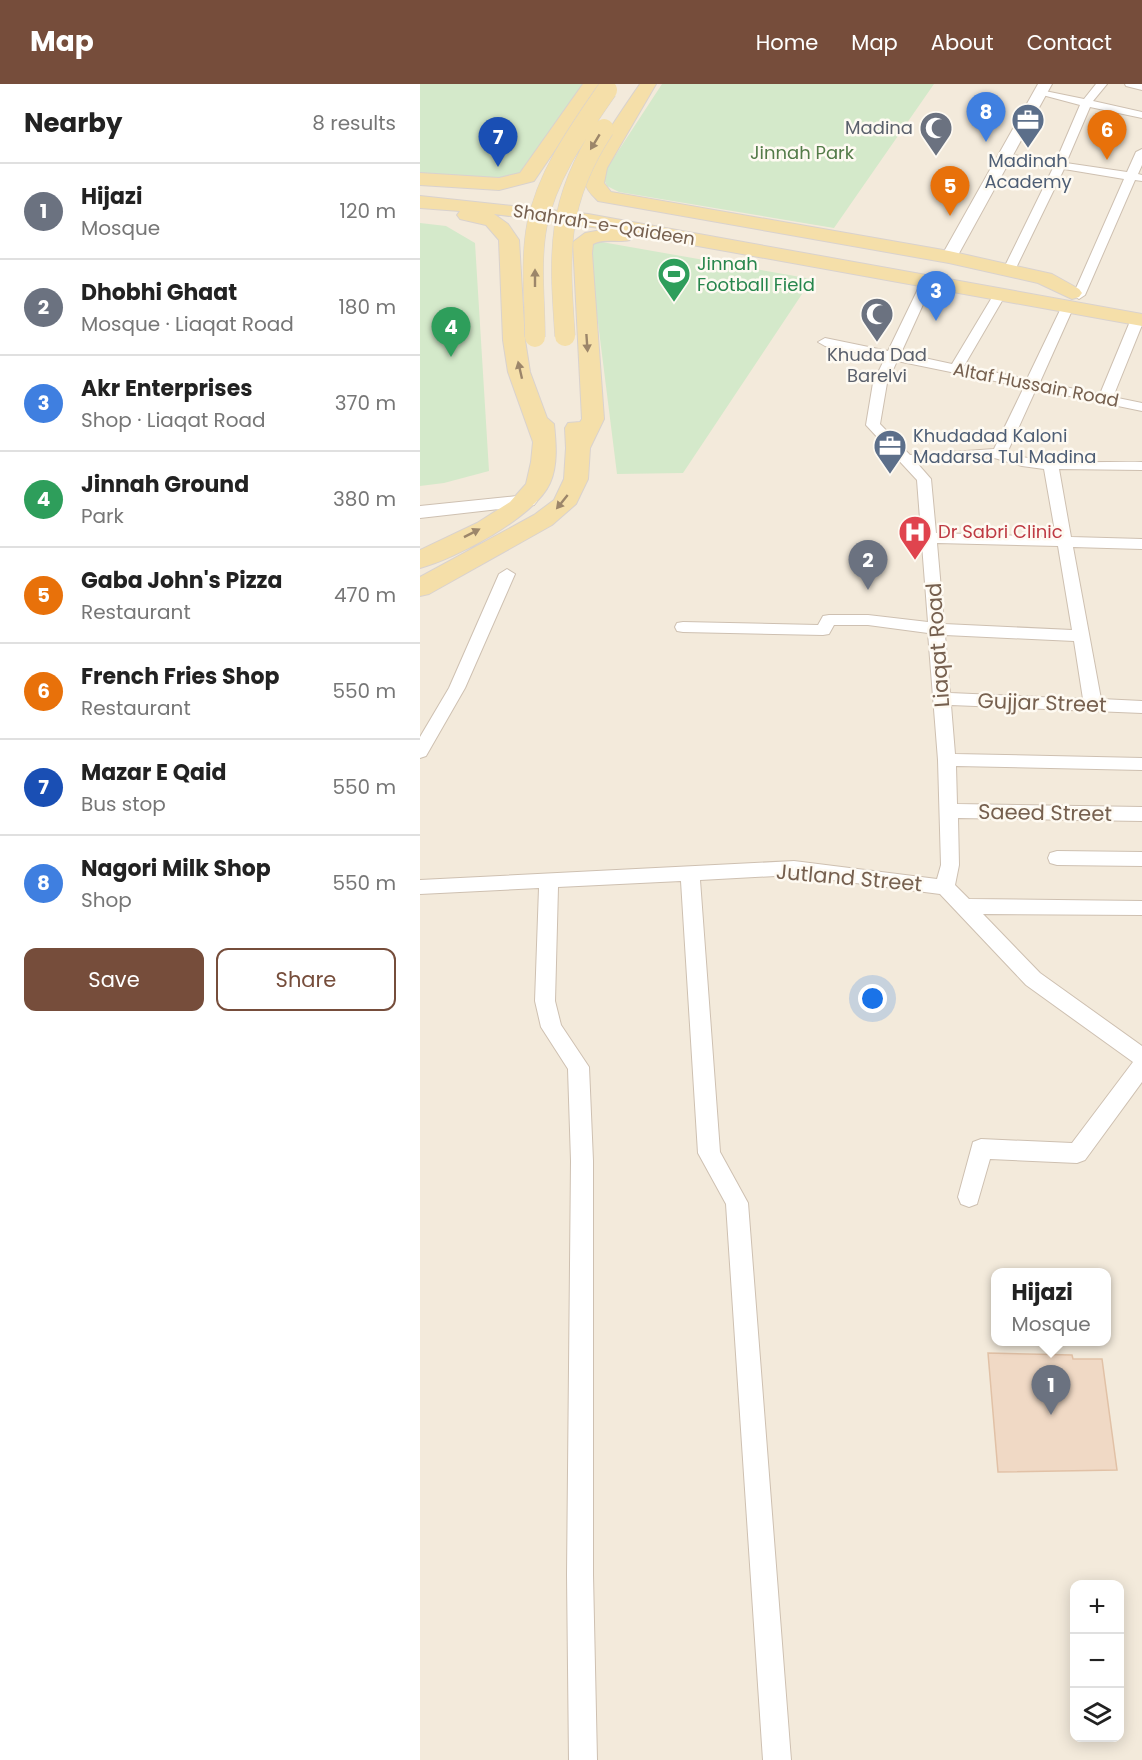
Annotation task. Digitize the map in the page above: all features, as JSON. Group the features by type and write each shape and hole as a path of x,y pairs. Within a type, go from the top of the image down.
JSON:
{"main road":[{"path":"648,84 594,179 598,190 605,197 949,257 1045,278 1073,298"},
{"path":"420,179 499,184 526,177 614,87"},
{"path":"420,588 543,520 564,504 576,479 578,448 564,336 561,244 568,202 614,87"},
{"path":"420,560 511,513 527,501 538,485 545,445 535,337 534,246 543,204 557,166 614,87"},
{"name":"Shahrah-e-Qaideen","path":"420,190 592,208 943,268 1141,315"},
{"name":"Shahrah-e-Qaideen","path":"420,202 588,220 1000,294 1073,298"},
{"path":"420,211 476,216 492,220 502,226 509,240 514,339 519,372 545,445"},
{"path":"578,448 593,419 582,253 583,242 589,237 603,234 625,236 924,289 1000,294"}],"street":[{"path":"1009,270 1086,103 1102,84"},
{"path":"1130,84 1142,87"},
{"path":"949,257 1043,88 1086,103 1142,115"},
{"path":"999,455 1073,298 1136,177 1142,152"},
{"path":"1005,157 1136,177"},
{"name":"Liaqat Road","path":"924,289 880,383 873,425 924,479 938,629 946,760 950,865 945,887"},
{"path":"956,369 1000,294"},
{"path":"1105,399 1141,315"},
{"name":"Altaf Hussain Road","path":"825,342 1142,407"},
{"path":"906,460 992,453 1022,462 1051,465 1142,466"},
{"path":"1051,465 1093,705"},
{"path":"420,512 527,501"},
{"path":"929,538 1142,544"},
{"path":"420,752 457,688 507,574"},
{"path":"683,627 823,630 829,620 868,620 938,629 1081,636"},
{"name":"Gujjar Street","path":"942,699 1142,707"},
{"path":"946,760 1142,764"},
{"name":"Saeed Street","path":"948,811 1142,814"},
{"path":"1057,858 1142,859"},
{"name":"Jutland Street","path":"420,887 794,868 945,887 1033,979 1142,1057"},
{"path":"690,874 709,1153 737,1203 777,1760"},
{"path":"549,881 545,1000 551,1027 578,1067 582,1161 580,1575 583,1760"},
{"path":"964,907 1142,908"},
{"path":"969,1197 981,1149 1077,1153 1142,1066"}],"shaded area":[{"path":"420,84 1142,84 1142,1760 420,1760"}],"green space":[{"path":"420,84 584,84 521,173 494,180 420,175"},
{"name":"Jinnah Park","path":"662,84 934,84 834,228 619,192 607,186 603,177 609,165"},
{"path":"420,223 446,226 475,243 489,471 444,483 420,486"},
{"path":"596,241 812,279 683,473 617,474 589,251"}],"building":[{"path":"988,1353 1072,1355 1073,1359 1102,1359 1117,1470 998,1472"}],"place":[{"name":"Nagori Milk Shop","path":"986,142"},
{"name":"Madinah Academy","path":"1028,149"},
{"name":"Madina","path":"936,157"},
{"name":"French Fries Shop","path":"1107,160"},
{"name":"Mazar E Qaid","path":"498,167"},
{"name":"Gaba John's Pizza","path":"950,216"},
{"name":"Jinnah Football Field","path":"674,303"},
{"name":"Akr Enterprises","path":"936,321"},
{"name":"Khuda Dad Barelvi","path":"877,343"},
{"name":"Jinnah Ground","path":"451,357"},
{"name":"Khudadad Kaloni Madarsa Tul Madina","path":"890,475"},
{"name":"Dr Sabri Clinic","path":"915,561"},
{"name":"Dhobhi Ghaat","path":"868,590"},
{"name":"Hijazi","path":"1051,1415"}]}
